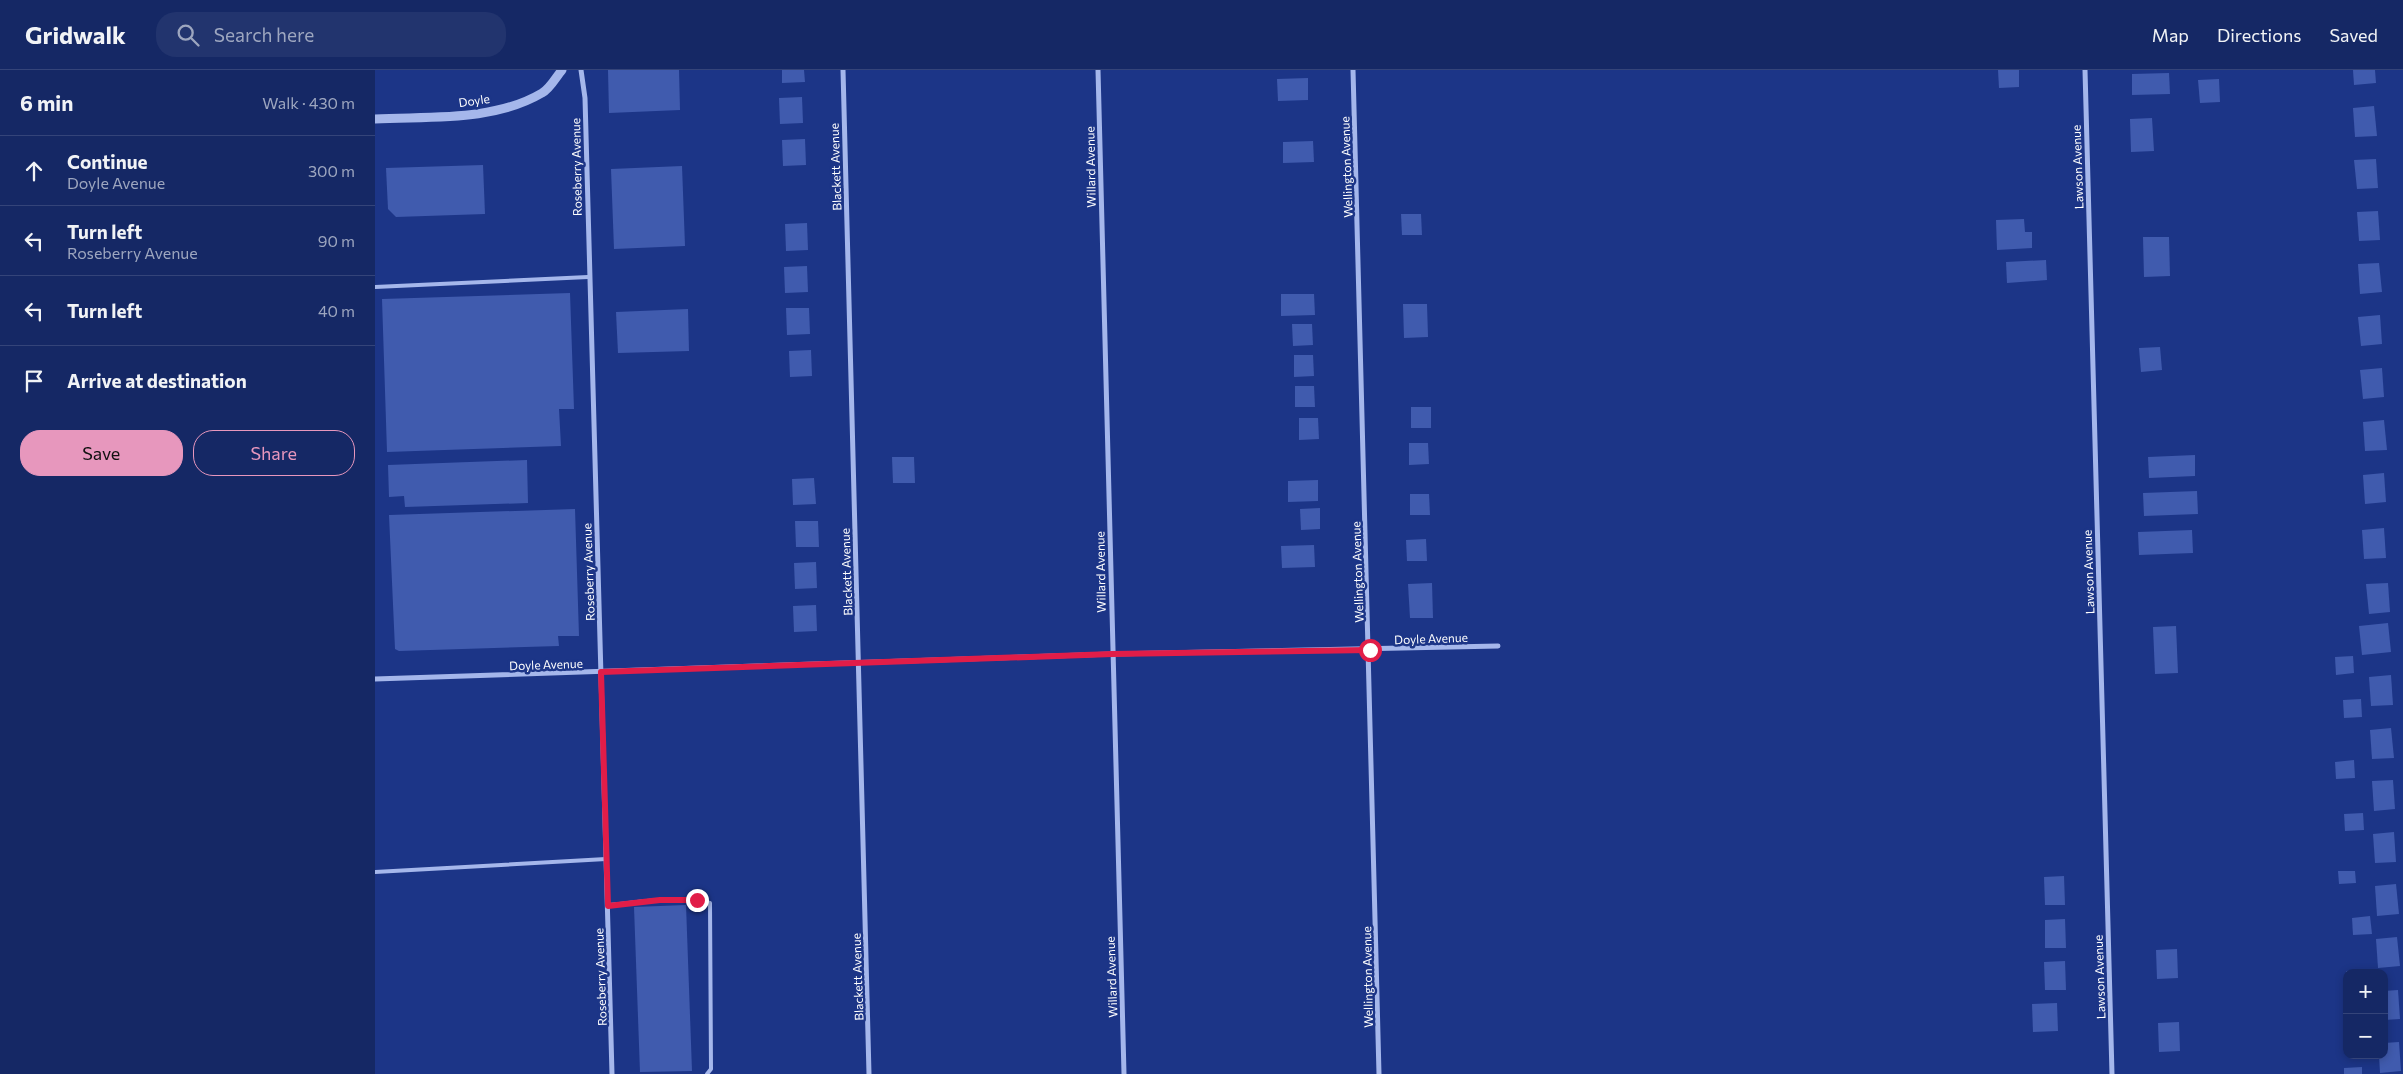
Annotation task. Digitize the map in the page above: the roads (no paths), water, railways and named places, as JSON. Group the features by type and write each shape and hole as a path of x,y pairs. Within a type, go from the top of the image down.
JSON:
{"street":[{"name":"Doyle","path":"375,119 461,115 507,108 544,93 562,70"},
{"name":"Roseberry Avenue","path":"581,70 585,98 588,277 612,1074"},
{"name":"Blackett Avenue","path":"843,70 869,1074"},
{"name":"Willard Avenue","path":"1097,70 1124,1074"},
{"name":"Wellington Avenue","path":"1353,70 1370,650 1379,1074"},
{"name":"Lawson Avenue","path":"2085,70 2112,1074"},
{"name":"Doyle Avenue","path":"375,679 1112,654 1498,646"}],"lane":[{"path":"375,287 588,277"},
{"path":"375,872 606,859"},
{"path":"608,906 660,900 697,900 710,903 711,1069 707,1074"}]}
